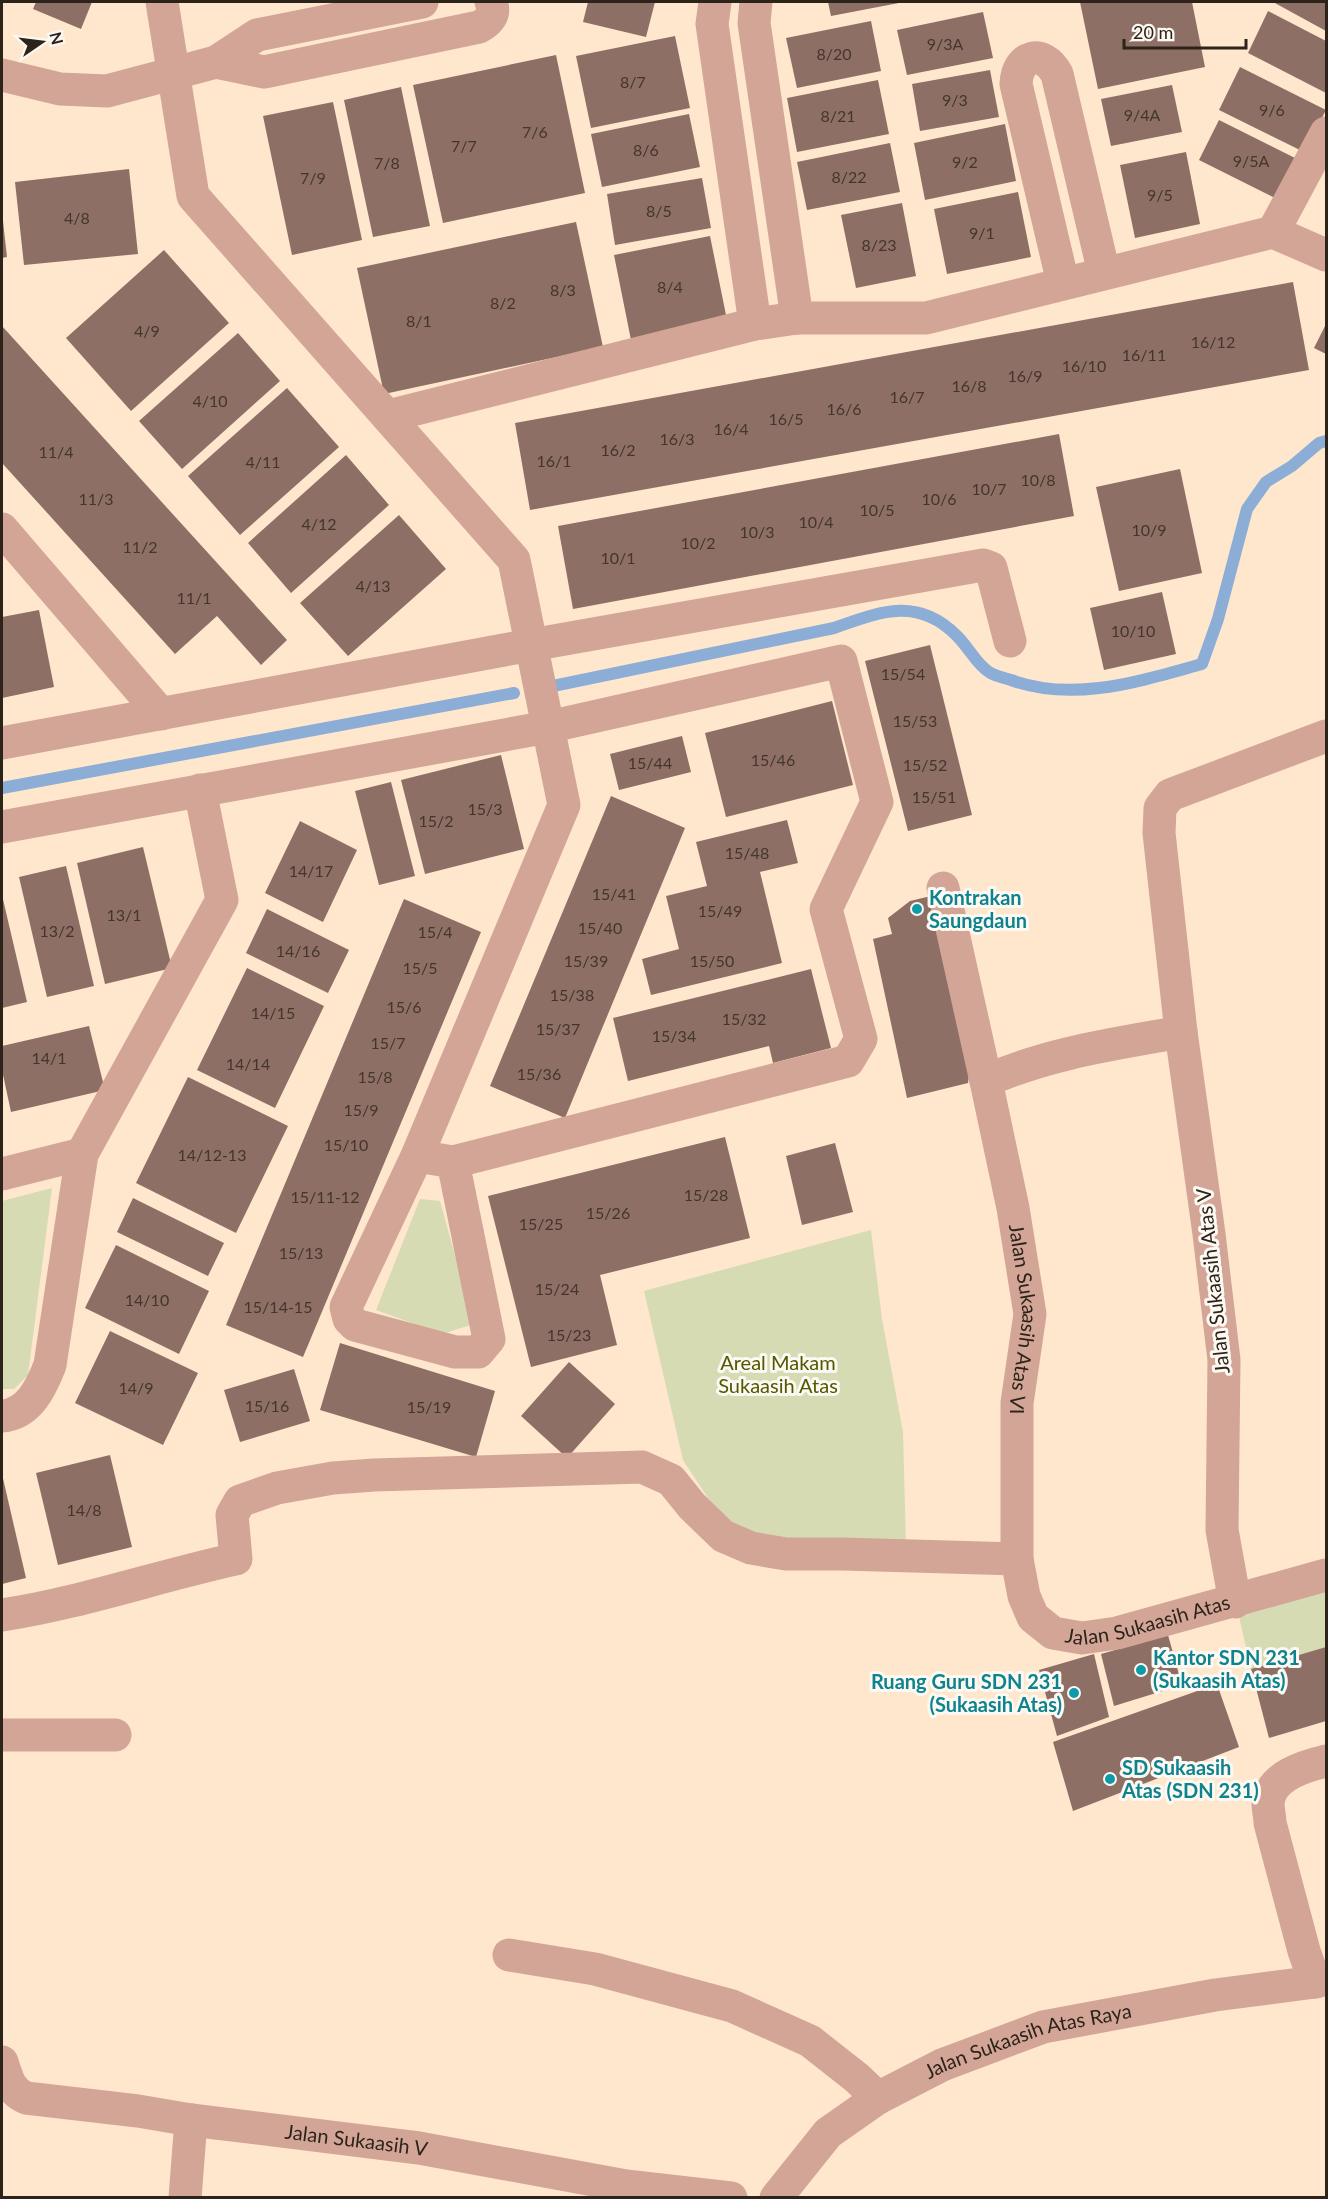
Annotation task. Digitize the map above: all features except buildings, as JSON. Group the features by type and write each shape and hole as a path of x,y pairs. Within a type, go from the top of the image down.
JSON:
{"street":[{"path":"162,2 193,195 514,560 564,805 417,1156 346,1307 349,1319 355,1325 455,1352 478,1352 489,1339 453,1162"},
{"path":"2,75 60,89 107,91 216,62 257,35 422,2"},
{"path":"216,62 264,72 479,27 487,23 492,15 491,2"},
{"path":"755,324 713,13 755,12 797,318"},
{"path":"1062,283 1016,84 1016,73 1022,64 1032,58 1043,58 1052,65 1057,74 1104,273"},
{"path":"1273,232 1326,133"},
{"path":"388,416 755,324 797,318 926,318 1273,232 1326,255"},
{"path":"2,529 161,714"},
{"path":"2,743 531,645 983,566 991,568 1010,641"},
{"path":"2,827 548,727 841,661 877,802 826,909 861,1039 848,1061 453,1162 417,1156"},
{"name":"Jalan Sukaasih Atas V","path":"1235,1602 1222,1530 1224,1360 1181,1032 1160,833 1160,808 1170,795 1326,736"},
{"path":"2,1416 11,1415 27,1406 40,1390 51,1365 82,1154 222,900 200,790"},
{"name":"Jalan Sukaasih Atas VI","path":"943,888 1013,1208 1029,1314 1017,1403 1017,1559"},
{"path":"986,1081 1011,1070 1068,1053 1181,1032"},
{"path":"2,1174 82,1154"},
{"path":"2,1615 101,1595 190,1569 236,1559 232,1515 240,1501 277,1488 333,1478 374,1475 642,1467 671,1480 692,1506 723,1536 751,1548 786,1554 1017,1559"},
{"name":"Jalan Sukaasih Atas","path":"1017,1559 1024,1596 1033,1617 1053,1634 1082,1638 1117,1633 1326,1575"},
{"path":"2,1735 115,1735"},
{"path":"1321,1981 1304,1951 1270,1823 1268,1801 1280,1780 1304,1767 1326,1761"},
{"path":"509,1955 596,1969 732,2006 810,2041 857,2078 878,2098"},
{"name":"Jalan Sukaasih Atas Raya","path":"776,2198 828,2133 878,2098 942,2065 1043,2027 1215,1995 1321,1981"},
{"name":"Jalan Sukaasih V","path":"2,2062 10,2087 16,2094 26,2098 418,2148 626,2186 731,2198"},
{"path":"185,2198 191,2120"}],"green space":[{"path":"52,1188 28,1375 14,1389 2,1389 2,1201"},
{"path":"420,1199 440,1201 474,1324 442,1334 376,1310"},
{"name":"Areal Makam Sukaasih Atas","path":"871,1230 882,1319 903,1432 906,1546 784,1542 723,1521 683,1460 644,1291"},
{"path":"1326,1582 1326,1647 1251,1669 1237,1608"}],"waterway":[{"path":"553,686 834,628 867,617 897,611 912,611 927,615 956,635 989,672 1035,687 1059,690 1107,687 1202,664 1218,619 1247,509 1266,482 1292,466 1319,443 1326,441"},
{"path":"2,788 514,693"}],"place":[{"name":"Kontrakan Saungdaun","path":"917,909"},
{"name":"Kantor SDN 231 (Sukaasih Atas)","path":"1141,1670"},
{"name":"Ruang Guru SDN 231 (Sukaasih Atas)","path":"1074,1693"},
{"name":"SD Sukaasih Atas (SDN 231)","path":"1110,1779"}]}
